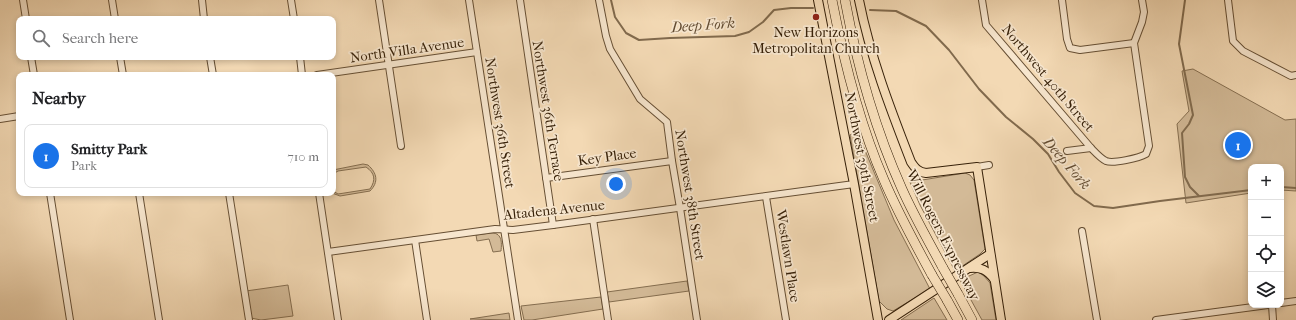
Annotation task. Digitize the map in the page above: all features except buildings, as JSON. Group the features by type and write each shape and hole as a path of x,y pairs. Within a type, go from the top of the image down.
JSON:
{"highway":[{"name":"Will Rogers Expressway","path":"832,0 851,83 870,144 902,219 958,320"},
{"name":"Will Rogers Expressway","path":"845,0 862,79 880,135 908,201 972,320"}],"main road":[{"name":"Northwest 39th Street","path":"818,0 854,184 878,320"},
{"path":"859,0 867,37 881,84 911,162 919,171 926,173 977,166 1001,320"},
{"path":"890,320 990,254"},
{"path":"969,268 984,270 990,274 994,280"}],"street":[{"path":"23,0 26,16"},
{"path":"112,0 115,16"},
{"path":"202,0 204,16"},
{"path":"291,0 294,16"},
{"path":"380,0 400,146"},
{"name":"Northwest 36th Street","path":"469,0 518,320"},
{"name":"Northwest 36th Terrace","path":"520,0 553,225"},
{"name":"Northwest 38th Street","path":"599,0 610,49 640,100 667,122 697,320"},
{"name":"Northwest 40th Street","path":"982,0 986,25 1091,148"},
{"path":"1062,0 1067,39 1070,48 1080,50 1134,43"},
{"path":"1067,151 1091,148 1104,160 1109,162 1139,158 1146,154 1149,146 1134,43 1144,12 1142,0"},
{"path":"1228,0 1233,41 1243,51 1291,76 1296,75"},
{"name":"North Villa Avenue","path":"336,72 477,52"},
{"path":"32,60 34,72"},
{"path":"120,60 122,72"},
{"path":"210,60 212,72"},
{"path":"300,60 302,72"},
{"path":"0,119 16,116"},
{"name":"Key Place","path":"546,178 672,161"},
{"path":"977,166 989,165"},
{"name":"Altadena Avenue","path":"328,252 495,229 513,230 553,225 854,184"},
{"path":"50,196 70,320"},
{"path":"140,196 159,320"},
{"path":"229,196 249,320"},
{"path":"319,196 338,320"},
{"name":"Westlawn Place","path":"766,197 786,320"},
{"path":"593,219 608,320"},
{"path":"1082,231 1097,320"},
{"path":"415,240 427,320"},
{"path":"1284,303 1296,301"},
{"path":"1156,320 1189,317 1248,308"},
{"path":"1272,308 1274,320"}],"shaded area":[{"path":"1193,69 1285,120 1296,119 1296,191 1284,190 1284,164 1248,164 1248,193 1186,203 1177,124 1189,111 1182,71"},
{"path":"857,131 894,220 930,289 893,311 887,309 879,301 850,135"},
{"path":"363,164 368,165 375,174 376,181 370,191 340,196 336,194 336,193 338,194 370,189 374,177 366,167 336,172 336,169"},
{"path":"965,173 970,175 974,180 985,249 955,271 920,205 910,182"},
{"path":"490,233 497,234 499,236 501,241 501,251 493,252 489,239 477,241 476,235"},
{"path":"978,272 990,283 996,320 982,320 960,280"},
{"path":"687,281 689,291 609,302 607,292"},
{"path":"288,285 293,316 261,320 251,318 246,291"},
{"path":"601,297 603,309 532,320 524,320 521,306"},
{"path":"934,298 947,320 901,320"},
{"path":"509,313 510,320 470,319"}],"waterway":[{"name":"Deep Fork","path":"611,0 615,17 626,33 639,40 735,36 749,32 763,22 774,10 813,8"},
{"path":"1185,0 1179,44 1193,115 1189,124 1182,133 1185,177 1190,187 1199,196"},
{"name":"Deep Fork","path":"870,10 896,11 926,26 949,50 979,89 1006,117 1033,139 1048,154 1059,172 1075,193 1094,206 1113,208 1248,190"},
{"name":"Deep Fork","path":"1284,187 1296,188"}],"place":[{"name":"New Horizons Metropolitan Church","path":"816,17"},
{"name":"Smitty Park","path":"1238,145"}]}
